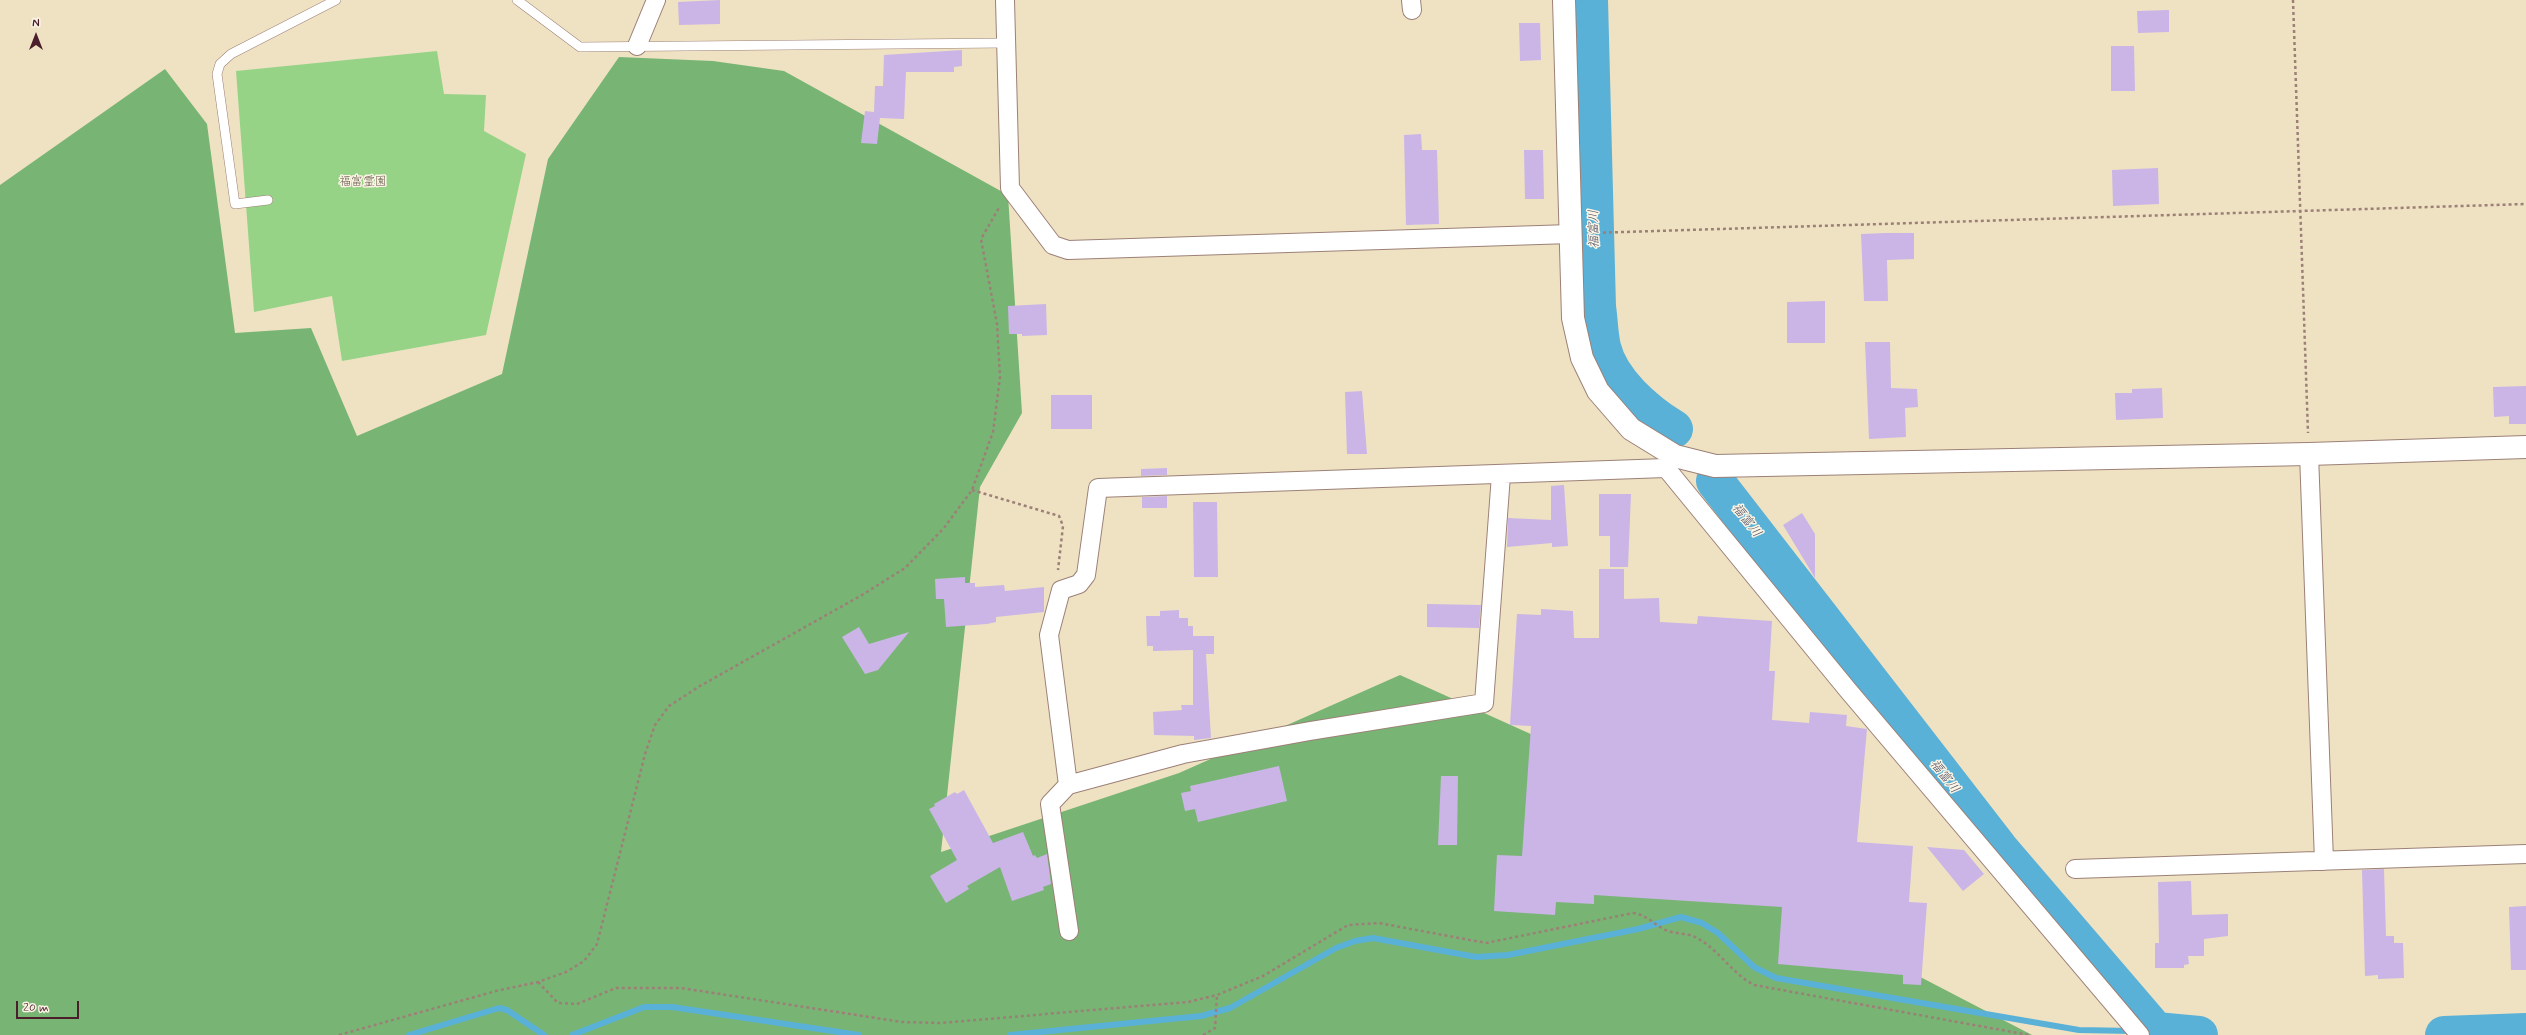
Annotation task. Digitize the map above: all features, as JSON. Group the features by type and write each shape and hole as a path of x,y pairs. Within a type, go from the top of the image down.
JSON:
{"street":[{"path":"637,46 656,0"},
{"path":"1005,0 1010,188 1053,245 1068,250 1579,233"},
{"path":"1564,0 1579,233 1573,318 1582,358 1598,390 1631,429 1671,462 1842,683 2134,1028"},
{"path":"1068,785 1049,635 1061,590 1079,584 1086,575 1098,488 1500,475 1671,462 1715,466 2309,454 2526,447"},
{"path":"2309,454 2324,861"},
{"path":"1069,932 1050,804 1068,785 1183,754 1310,731 1484,703 1500,475"},
{"path":"2075,869 2526,854"}],"lane":[{"path":"268,200 235,204 217,74 220,64 231,54 336,0"},
{"path":"517,0 580,47 1006,43"}],"path":[{"path":"2293,0 2309,454"},
{"path":"339,1035 496,991 538,982 566,972 584,961 597,944 644,754 655,725 669,706 700,686 862,595 906,568 944,528 972,490 993,432 1000,376 997,324 981,239 1010,188"},
{"path":"1579,233 2526,204"},
{"path":"972,490 1060,516 1063,526 1058,568 1061,590"},
{"path":"538,982 558,1003 577,1004 616,988 681,988 902,1022 940,1023 1188,1002 1216,997 1262,976 1348,925 1379,923 1486,943 1633,913 1643,914 1668,931 1694,936 1714,950 1740,978 1754,986 2029,1035"},
{"path":"1203,1035 1215,1028 1216,997"}],"green space":[{"name":"福富霊園","path":"437,51 444,94 486,95 484,131 526,154 486,335 342,361 332,296 254,312 236,71"},
{"path":"619,57 713,61 784,71 1008,195 1022,413 980,487 941,852 1179,773 1400,675 1606,768 1878,955 2032,1035 0,1035 0,185 165,69 207,124 235,333 311,328 357,436 502,374 548,159"}],"building":[{"path":"720,0 720,24 679,25 678,2"},
{"path":"2169,10 2169,32 2138,33 2137,11"},
{"path":"1519,23 1540,23 1541,60 1520,61"},
{"path":"2111,46 2134,46 2135,91 2111,91"},
{"path":"962,50 962,66 954,67 954,72 906,72 904,119 880,118 877,144 861,143 865,111 874,112 875,86 883,86 884,55"},
{"path":"1421,134 1422,150 1437,150 1439,224 1406,225 1404,135"},
{"path":"1524,150 1543,150 1544,199 1525,199"},
{"path":"2158,168 2159,204 2113,206 2112,170"},
{"path":"1914,233 1914,259 1887,260 1888,301 1864,301 1861,234"},
{"path":"1825,301 1825,343 1787,343 1787,302"},
{"path":"1046,304 1047,335 1022,336 1022,334 1009,334 1008,306"},
{"path":"1865,342 1890,342 1891,388 1917,389 1918,407 1905,408 1906,437 1869,439"},
{"path":"2526,386 2526,424 2509,424 2509,416 2494,417 2493,387"},
{"path":"2162,388 2163,418 2116,420 2115,393 2132,393 2132,389"},
{"path":"1362,391 1367,454 1347,454 1345,392"},
{"path":"1051,395 1092,395 1092,429 1051,429"},
{"path":"1167,468 1167,475 1141,476 1141,469"},
{"path":"1564,485 1568,546 1552,547 1552,543 1507,547 1508,518 1551,520 1551,486"},
{"path":"1599,494 1631,494 1628,567 1610,567 1610,536 1599,536"},
{"path":"1167,496 1167,508 1142,508 1142,497"},
{"path":"1193,502 1217,502 1218,577 1194,577"},
{"path":"1802,513 1815,534 1815,578 1783,525"},
{"path":"1599,569 1624,569 1624,599 1659,598 1660,622 1697,624 1698,616 1772,621 1769,671 1775,671 1772,720 1809,723 1810,712 1847,715 1846,726 1867,729 1857,842 1913,846 1909,902 1927,903 1921,985 1903,984 1903,975 1778,964 1782,907 1594,895 1594,904 1556,902 1555,915 1494,911 1497,855 1522,856 1531,726 1510,725 1517,614 1541,615 1541,609 1573,611 1574,638 1599,638"},
{"path":"965,577 965,583 975,583 975,587 1004,585 1005,591 1044,587 1044,612 996,617 996,622 987,624 946,627 944,599 936,599 935,579"},
{"path":"1427,604 1481,605 1479,628 1427,627"},
{"path":"1179,610 1179,618 1188,618 1188,626 1193,626 1193,636 1214,636 1214,654 1206,654 1211,738 1194,740 1194,736 1154,735 1153,712 1182,710 1181,705 1193,705 1193,650 1153,651 1153,646 1147,646 1146,616 1160,616 1160,611"},
{"path":"859,627 869,644 909,632 878,670 865,674 842,637"},
{"path":"1279,766 1287,801 1198,822 1195,809 1185,811 1181,793 1191,791 1190,786"},
{"path":"1441,776 1458,776 1457,845 1438,845"},
{"path":"964,790 993,843 1023,832 1033,856 1035,855 1037,858 1047,854 1051,884 1043,887 1044,890 1012,901 1000,867 967,886 969,889 946,903 930,876 957,860 929,809 935,806 934,804 955,792 957,794"},
{"path":"1927,847 1964,850 1984,874 1963,891"},
{"path":"2384,869 2386,936 2394,936 2394,943 2403,943 2404,978 2378,979 2378,975 2365,976 2362,870"},
{"path":"2191,881 2192,915 2228,914 2228,936 2204,939 2204,956 2188,956 2189,964 2184,965 2184,968 2155,968 2155,943 2159,943 2158,882"},
{"path":"2526,906 2526,970 2511,970 2509,907"}],"waterway":[{"name":"福富川","path":"1589,0 1597,307 1601,342 1606,360 1613,372 1630,394 1663,422 1674,429"},
{"name":"福富川","path":"1715,481 1999,848 2156,1031 2199,1035"},
{"path":"1010,1035 1201,1016 1230,1008 1336,948 1355,941 1373,938 1476,957 1508,955 1638,929 1681,917 1702,923 1718,933 1754,967 1776,978 2079,1030 2132,1031"},
{"path":"572,1035 644,1007 672,1007 859,1035"},
{"path":"409,1035 499,1008 507,1010 544,1035"},
{"path":"2141,1031 2156,1031"},
{"name":"福富川","path":"2444,1035 2526,1032"}]}
